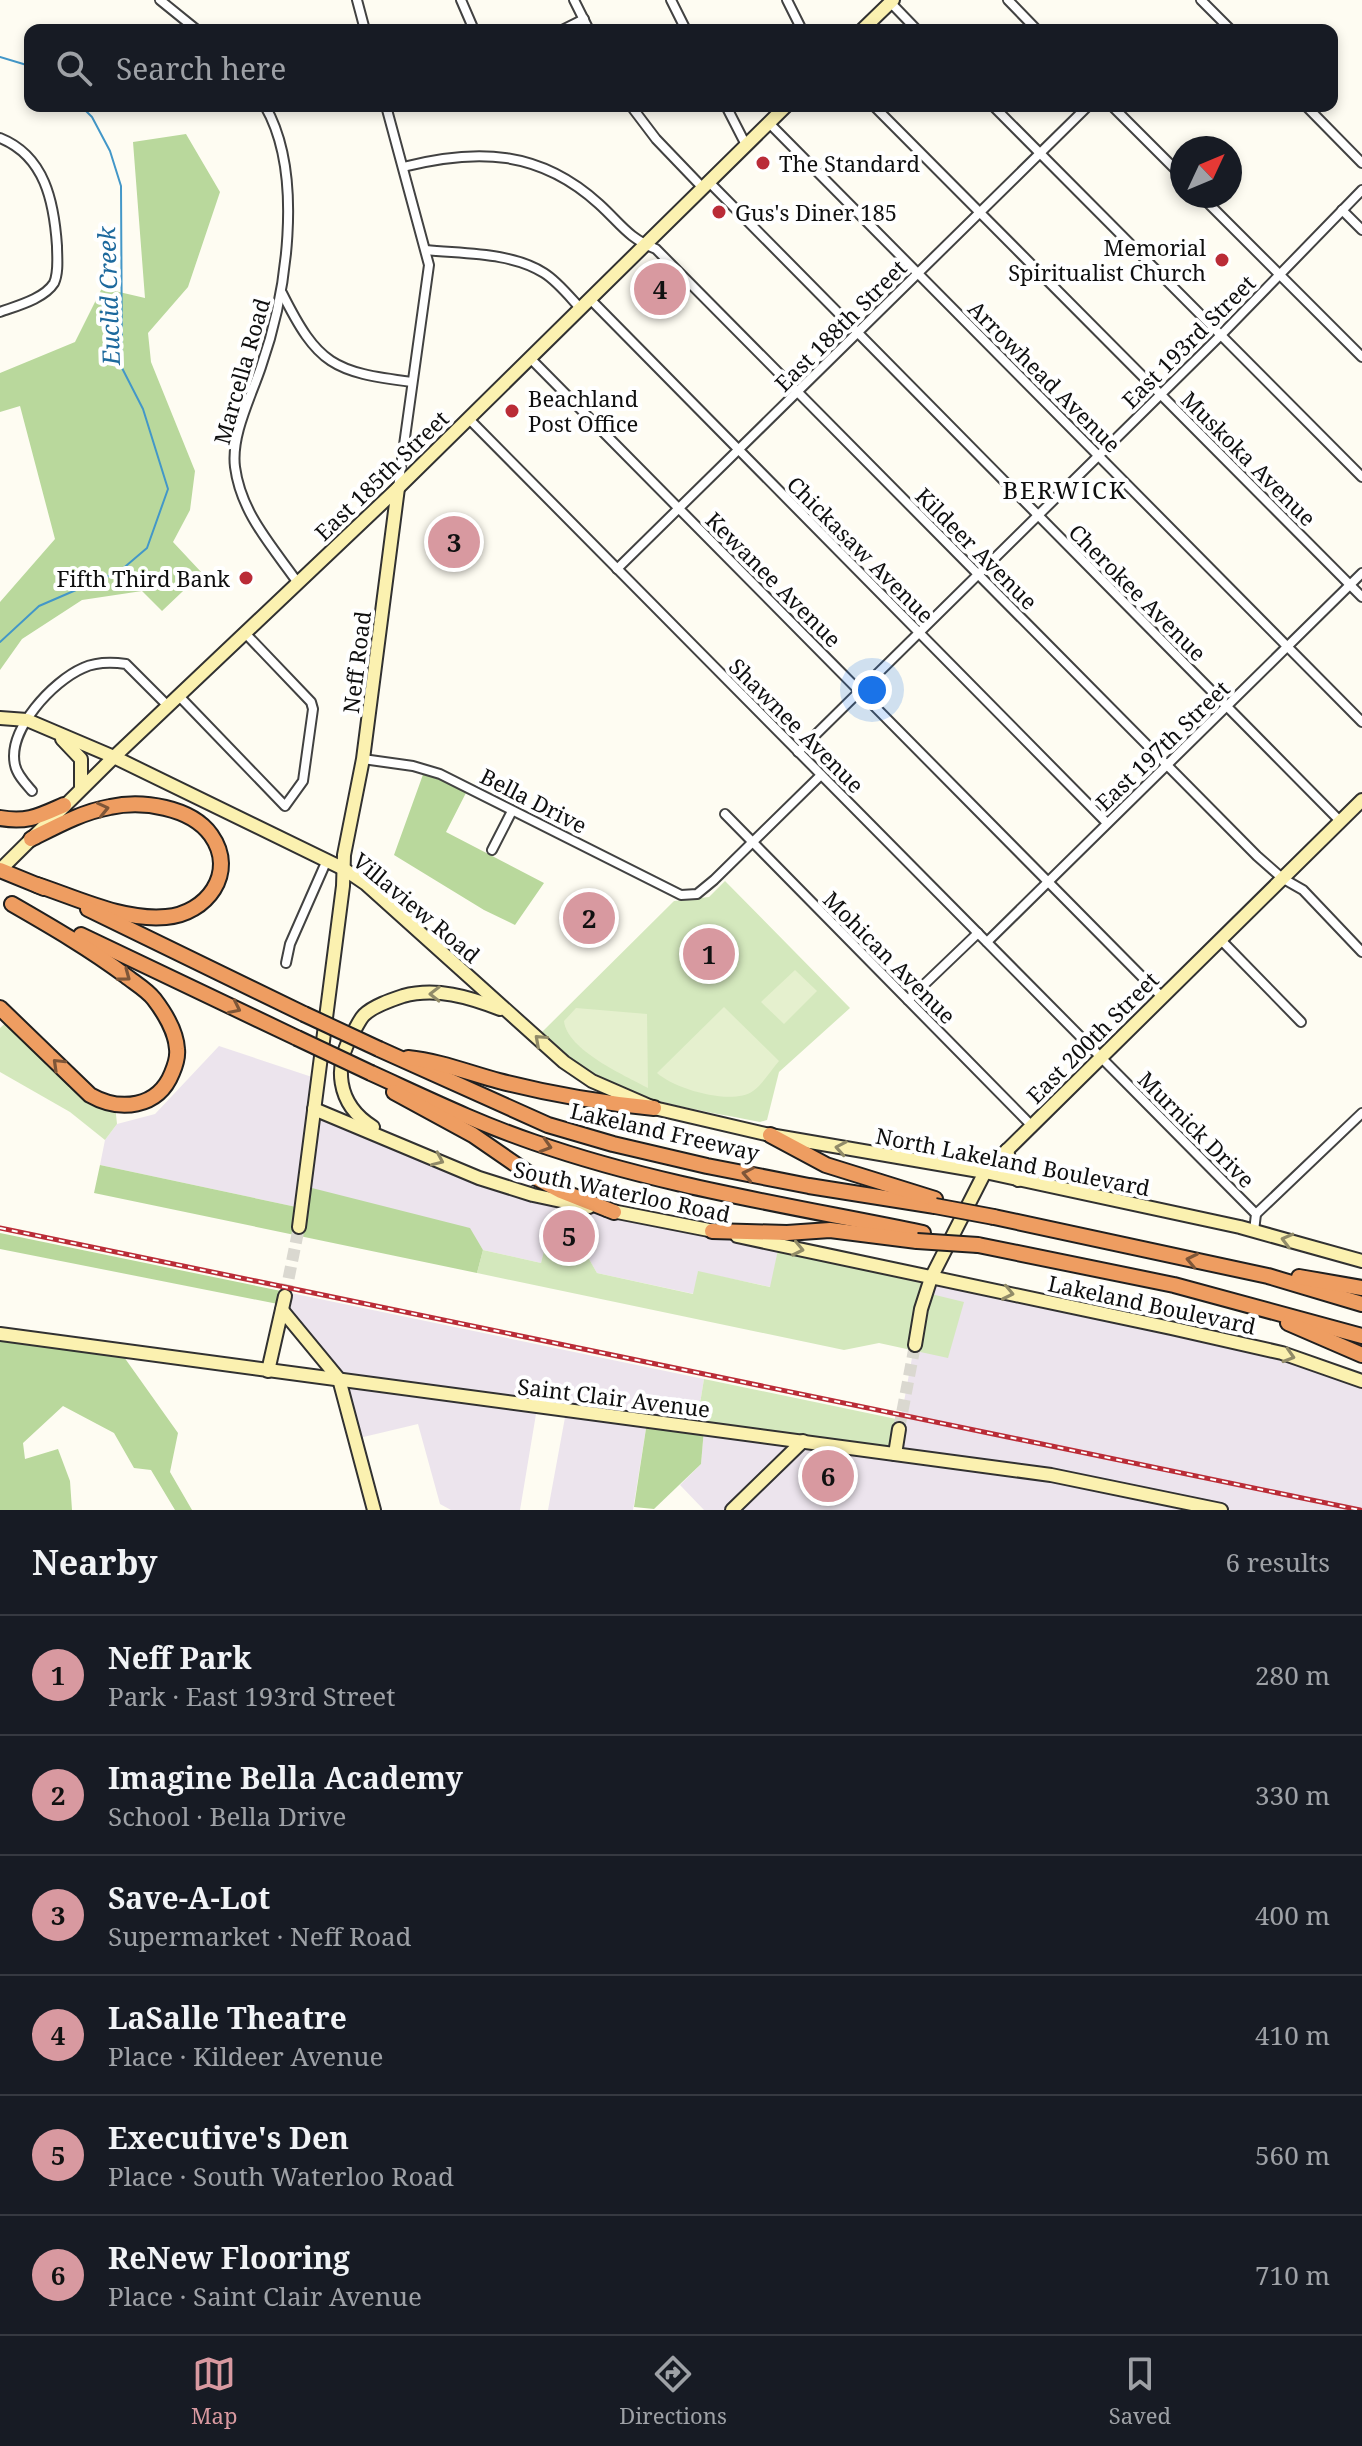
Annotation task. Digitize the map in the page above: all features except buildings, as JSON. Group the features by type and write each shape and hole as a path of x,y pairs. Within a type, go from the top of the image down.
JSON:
{"highway":[{"path":"0,818 30,819 64,805"},
{"path":"31,839 80,815 112,806 140,805 187,816 202,825 212,836 221,863 220,876 209,898 192,911 170,917 135,917 37,885"},
{"name":"Lakeland Freeway","path":"0,870 393,1056 548,1125 721,1169 937,1203"},
{"path":"0,1008 90,1095 103,1102 126,1105 147,1101 162,1090 176,1064 178,1049 174,1035 153,997 87,947 6,902"},
{"path":"6,902 172,976 337,1058 473,1135 531,1175 614,1212"},
{"path":"393,1056 426,1060 501,1081 622,1105 654,1108"},
{"name":"Lakeland Freeway","path":"370,1075 532,1142 599,1163 920,1237 978,1245 1174,1285 1362,1336"},
{"path":"770,1135 826,1165 937,1203 1268,1276 1362,1304"},
{"path":"712,1231 787,1233 830,1230 920,1237"},
{"path":"1268,1276 1295,1276 1362,1288"},
{"path":"1174,1285 1278,1318 1362,1355"}],"street":[{"path":"160,0 190,24"},
{"path":"357,0 363,24"},
{"path":"461,0 471,24"},
{"path":"574,0 586,24"},
{"path":"671,0 683,24"},
{"path":"787,0 799,24"},
{"path":"1008,0 1031,24"},
{"path":"1201,0 1225,24"},
{"path":"868,24 891,1 912,24"},
{"path":"574,24 584,19"},
{"name":"Marcella Road","path":"267,112 283,153 287,244 282,292 266,354 238,433 234,463 249,514 298,583"},
{"name":"Neff Road","path":"299,1227 344,869 363,759 429,265 388,112"},
{"name":"Cherokee Avenue","path":"636,112 656,139 858,334 1340,821"},
{"path":"729,112 746,145"},
{"name":"East 185th Street","path":"0,870 81,788 398,488 780,112"},
{"name":"Muskoka Avenue","path":"880,112 1362,597"},
{"path":"999,112 1362,477"},
{"name":"East 188th Street","path":"617,569 1082,112"},
{"path":"1118,112 1170,164"},
{"path":"1312,112 1362,163"},
{"name":"Arrowhead Avenue","path":"769,123 1362,722"},
{"path":"0,138 16,144 39,171 55,210 58,264 54,283 41,295 0,312"},
{"name":"Kildeer Avenue","path":"403,167 441,157 464,155 487,155 541,167 599,204 634,240 656,249 1167,766 1282,878 1303,890 1362,952"},
{"name":"East 193rd Street","path":"798,752 1221,335 1362,190"},
{"path":"1213,208 1362,357"},
{"path":"1342,210 1362,230"},
{"name":"Chickasaw Avenue","path":"426,250 509,259 526,264 545,273 585,303 738,451 1107,823"},
{"path":"282,292 300,327 322,355 364,376 412,382"},
{"name":"Kewanee Avenue","path":"530,358 1162,997"},
{"name":"Shawnee Avenue","path":"468,418 1100,1057"},
{"name":"East 197th Street","path":"987,942 1362,573"},
{"path":"178,695 285,806 303,781 313,709 311,702 245,633"},
{"path":"32,791 15,765 15,749 27,720 51,689 82,668 97,663 126,664 168,706"},
{"name":"Villaview Road","path":"0,718 27,720 114,757 344,869 366,884 564,1062 592,1081 654,1108"},
{"path":"54,731 81,759 81,788"},
{"name":"Bella Drive","path":"363,759 413,766 440,774 681,895 697,894 752,843"},
{"path":"752,843 821,775"},
{"name":"East 200th Street","path":"915,1345 921,1309 931,1278 985,1172 1362,800"},
{"path":"492,850 512,811"},
{"name":"Mohican Avenue","path":"725,814 1031,1125"},
{"path":"286,963 290,944 327,860"},
{"path":"908,1000 978,933"},
{"path":"1220,939 1301,1022"},
{"path":"391,1139 365,1122 344,1094 341,1082 339,1062 364,1015 404,996 434,993 468,997 510,1013"},
{"name":"Murnick Drive","path":"1100,1057 1256,1214 1254,1231"},
{"name":"North Lakeland Boulevard","path":"654,1108 770,1135 985,1172 1254,1231 1362,1261"},
{"name":"South Waterloo Road","path":"314,1109 479,1178 533,1195 931,1278"},
{"path":"1256,1214 1362,1113"},
{"path":"1007,1150 1018,1180"},
{"name":"Lakeland Boulevard","path":"931,1278 1282,1353 1362,1381"},
{"path":"268,1371 285,1296"},
{"path":"282,1310 339,1379 374,1510"},
{"name":"Saint Clair Avenue","path":"0,1334 1051,1475 1221,1510"},
{"path":"895,1454 899,1429"},
{"path":"732,1510 803,1441"}],"shaded area":[{"path":"219,1046 318,1079 315,1109 480,1178 779,1245 771,1287 698,1272 694,1294 597,1273 589,1259 545,1248 541,1263 483,1250 469,1228 301,1208 100,1165 105,1140 117,1124 155,1114"},
{"path":"931,1278 1171,1328 1362,1381 1362,1510 704,1510 680,1485 701,1464 704,1429 899,1429 916,1336"},
{"path":"286,1292 704,1379 696,1428 647,1422 633,1510 548,1510 566,1412 537,1408 520,1510 451,1510 440,1504 418,1424 355,1439 339,1379 282,1310"}],"green space":[{"path":"186,134 220,192 188,287 148,333 151,362 195,471 190,510 173,542 202,573 162,611 142,591 82,600 22,639 0,670 0,602 55,539 20,406 0,412 0,373 75,342 102,288 145,298 133,142"},
{"path":"425,769 469,787 446,832 544,883 515,925 484,910 394,855"},
{"path":"725,881 850,1008 779,1072 767,1120 760,1122 678,1106 619,1087 584,1068 541,1033 674,901 709,897"},
{"path":"795,970 817,991 784,1024 761,1002"},
{"path":"724,1007 779,1061 757,1088 732,1097 704,1094 677,1085 657,1073"},
{"path":"576,1008 647,1014 648,1088 612,1069 575,1042 567,1032 564,1021"},
{"path":"11,1018 62,1068 115,1105 117,1124 105,1140 70,1112 0,1072 0,1028"},
{"path":"100,1165 301,1208 304,1186 470,1228 483,1250 477,1273 94,1193"},
{"path":"0,1233 286,1292 283,1305 0,1249"},
{"path":"779,1245 931,1278 927,1293 964,1302 948,1358 879,1343 844,1350 477,1273 483,1250 541,1263 545,1247 589,1259 597,1273 693,1294 698,1271 770,1287"},
{"path":"0,1334 119,1350 178,1433 170,1472 192,1510 175,1510 151,1470 134,1468 114,1433 63,1406 23,1443 25,1459 58,1449 70,1481 72,1510 0,1510"},
{"path":"704,1379 901,1420 895,1454 696,1428"},
{"path":"647,1422 704,1429 701,1464 654,1509 634,1507"}],"water":[{"path":"698,936 716,955 705,965 688,946"}],"waterway":[{"name":"Euclid Creek","path":"0,57 24,64"},
{"name":"Euclid Creek","path":"0,642 39,606 120,571 147,548 168,489 143,409 122,368 121,186 110,151 87,112"}],"tunnel":[{"path":"285,1296 299,1227"},
{"path":"899,1429 915,1345"}],"railway":[{"path":"0,1228 1360,1510"}],"place":[{"name":"The Standard","path":"763,163"},
{"name":"Gus's Diner 185","path":"719,212"},
{"name":"Memorial Spiritualist Church","path":"1222,260"},
{"name":"LaSalle Theatre","path":"660,289"},
{"name":"Beachland Post Office","path":"512,411"},
{"name":"Save-A-Lot","path":"454,542"},
{"name":"Fifth Third Bank","path":"246,578"},
{"name":"Imagine Bella Academy","path":"589,918"},
{"name":"Neff Park","path":"709,954"},
{"name":"Executive's Den","path":"569,1236"},
{"name":"ReNew Flooring","path":"828,1476"}],"district":[{"name":"BERWICK","path":"1065,489"}]}
